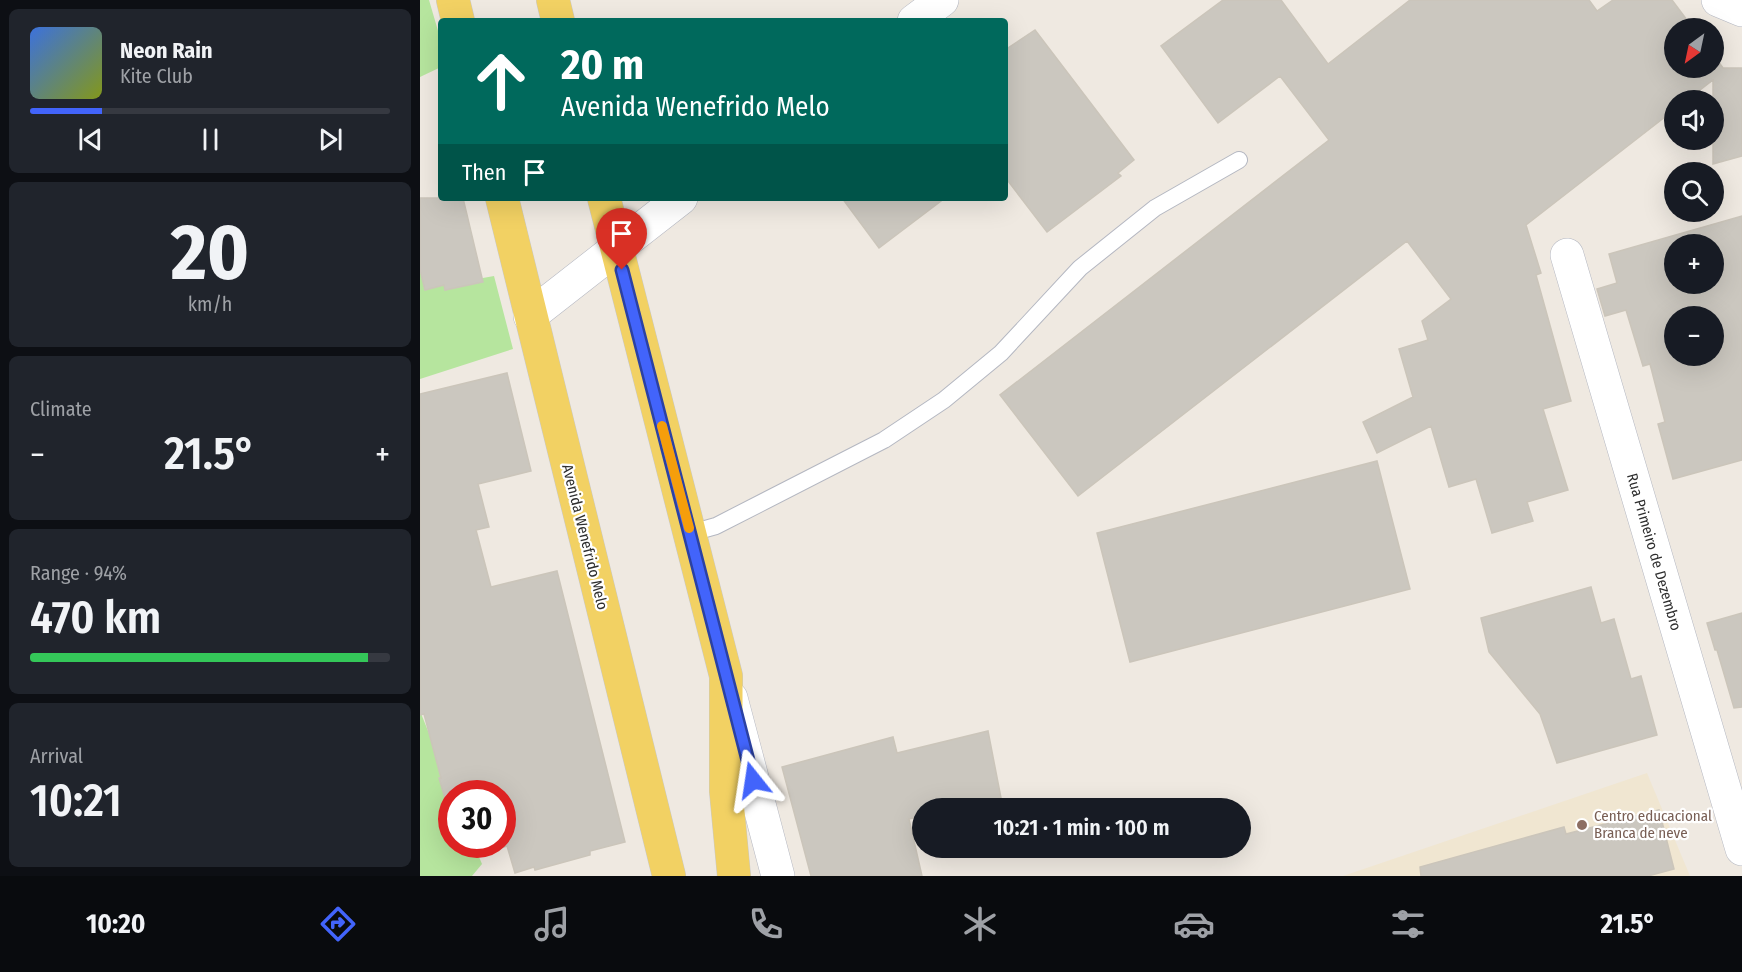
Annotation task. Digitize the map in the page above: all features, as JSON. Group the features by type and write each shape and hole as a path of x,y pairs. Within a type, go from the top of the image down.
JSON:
{"main road":[{"path":"453,0 457,18"},
{"path":"553,0 557,18"},
{"name":"Avenida Wenefrido Melo","path":"503,201 669,876"},
{"path":"605,201 726,676 726,791 734,876"}],"street":[{"path":"918,18 942,0"},
{"path":"530,316 677,201"},
{"name":"Rua Primeiro de Dezembro","path":"1567,255 1742,849"},
{"path":"726,676 778,876"}],"lane":[{"path":"691,533 716,526 884,440 944,400 1001,353 1080,268 1155,208 1239,160"}],"shaded area":[{"name":"Centro educacional Branca de neve","path":"1647,773 1690,876 1343,876"}],"green space":[{"path":"420,0 429,0 438,31 438,68 420,77"},
{"path":"420,235 433,287 494,276 513,349 420,379"},
{"path":"420,711 448,780 438,780 438,858 479,858 482,864 472,876 420,876"}],"building":[{"path":"1223,0 1281,0 1328,64 1410,0 1589,0 1597,11 1613,0 1672,0 1686,18 1664,18 1664,78 1724,78 1724,68 1742,68 1742,156 1713,162 1713,150 1724,150 1724,90 1713,90 1713,80 1700,90 1664,90 1664,118 1526,225 1541,273 1536,275 1571,401 1543,409 1568,490 1527,502 1533,521 1492,533 1476,479 1449,487 1431,426 1377,453 1363,422 1413,397 1399,349 1428,340 1422,321 1451,299 1407,241 1078,496 1000,395 1329,140 1280,76 1218,123 1161,46"},
{"path":"1035,30 1134,160 1118,173 1121,176 1047,232 1008,181 1008,48"},
{"path":"420,198 464,201 483,282 445,290 444,285 425,290 420,270"},
{"path":"844,201 941,201 879,248"},
{"path":"1742,216 1742,460 1673,479 1658,424 1665,422 1650,364 1643,366 1626,310 1605,316 1597,289 1617,283 1609,254 1664,238 1664,294 1724,294 1724,234 1679,234"},
{"path":"507,373 531,471 478,484 489,527 476,530 491,587 557,571 625,842 590,851 590,855 515,873 511,858 516,858 516,780 440,780 441,778 424,714 420,715 420,394"},
{"path":"1377,461 1410,589 1130,662 1097,533"},
{"path":"1591,587 1601,623 1614,619 1631,679 1641,676 1657,735 1557,763 1540,714 1489,652 1481,618"},
{"path":"1742,613 1742,707 1734,708 1707,623"},
{"path":"988,731 1001,798 912,798 912,818 909,819 912,832 912,858 918,858 922,876 811,876 782,767 893,737 897,753"},
{"path":"1659,810 1674,869 1648,876 1421,876 1420,867 1564,827 1566,834"}],"slow traffic":[{"path":"662,426 689,528"}],"place":[{"name":"Centro educacional Branca de neve","path":"1582,825"}],"route":[{"path":"622,270 753,780"}]}
